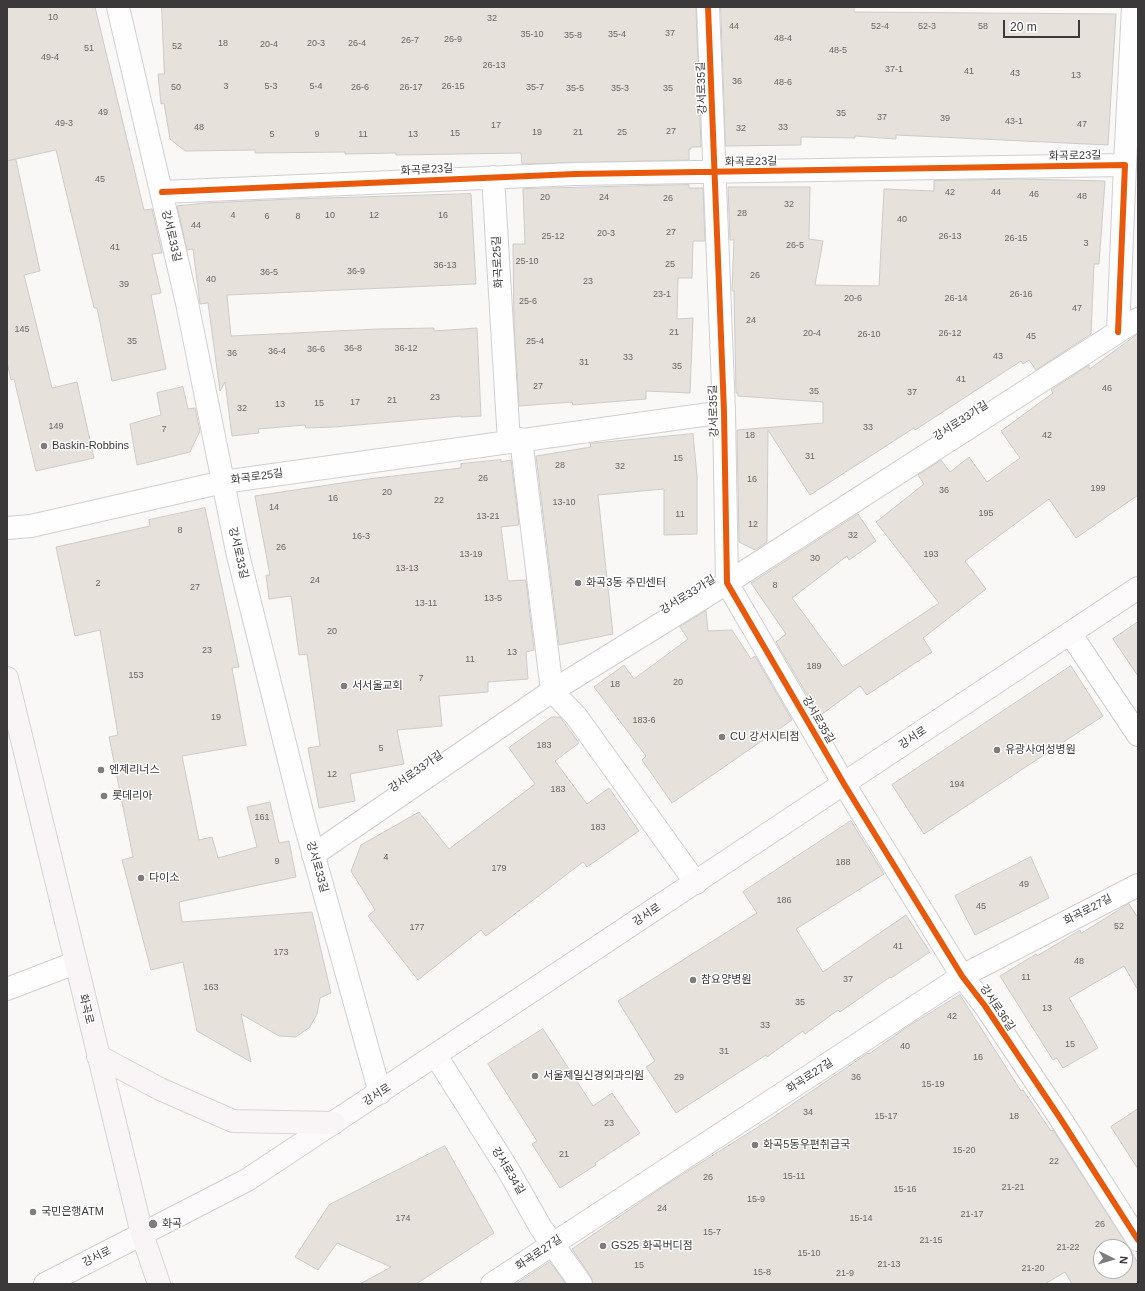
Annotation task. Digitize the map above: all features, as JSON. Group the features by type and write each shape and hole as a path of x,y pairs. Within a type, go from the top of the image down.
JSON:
{"main road":[{"name":"강서로","path":"45,1284 248,1180 1138,588"},
{"name":"화곡로","path":"7,678 13,734 75,963 142,1234 159,1284"},
{"path":"98,1056 160,1089 233,1121 334,1123"}],"street":[{"name":"강서로33길","path":"118,7 162,192 237,551 313,855 380,1093"},
{"name":"강서로35길","path":"708,7 724,412 727,583 844,784"},
{"path":"1118,332 1133,7"},
{"name":"화곡로23길","path":"162,192 575,174 715,173 1125,165"},
{"name":"화곡로25길","path":"494,177 515,441"},
{"name":"강서로33가길","path":"313,855 552,691 727,583 1138,320"},
{"name":"화곡로25길","path":"7,528 31,526 223,482 724,412"},
{"path":"515,441 552,691 576,716 696,883"},
{"path":"1070,633 1138,736"},
{"name":"강서로36길","path":"844,784 962,976 985,1006 1060,1118 1138,1240"},
{"name":"화곡로27길","path":"492,1284 962,976 1138,885"},
{"path":"7,989 75,963"},
{"name":"강서로34길","path":"436,1056 507,1168 541,1228 581,1284"}],"building":[{"path":"7,7 95,7 144,210 152,209 162,253 152,254 161,293 151,295 166,369 112,381 97,308 94,308 56,150 7,161"},
{"path":"162,7 696,7 701,147 691,147 691,149 689,149 689,160 522,164 521,153 396,155 396,153 345,154 345,152 255,153 255,150 185,151 170,139 164,103 161,104 158,74 164,74"},
{"path":"721,7 854,7 854,12 1116,14 1108,145 896,135 896,139 855,136 855,138 801,137 801,145 726,146"},
{"path":"16,160 40,271 24,275 52,388 77,382 94,458 36,471 14,379 11,380 7,362 7,161"},
{"path":"1019,179 1105,181 1099,264 1094,264 1091,334 1036,370 1029,360 1023,364 1021,361 915,430 914,428 810,495 768,430 767,542 755,550 739,542 737,430 823,423 823,402 738,396 738,393 736,393 734,291 732,291 734,240 730,240 728,187 810,187 809,239 823,241 815,285 879,286 884,189 934,191 934,181"},
{"path":"689,185 689,188 703,188 705,241 693,241 692,278 678,278 677,319 693,318 690,393 646,391 646,399 573,405 572,402 519,406 514,325 513,244 525,244 523,189"},
{"path":"471,194 476,284 227,295 231,336 378,329 434,328 434,331 477,328 481,416 461,416 335,427 306,428 305,425 258,429 259,433 232,436 225,382 220,391 208,303 200,304 193,249 187,250 177,206 205,203 293,199"},
{"path":"1138,334 1138,495 1076,538 1049,499 965,561 986,589 923,638 932,652 867,695 860,686 821,715 813,705 776,642 786,634 751,583 858,514 876,541 849,560 847,556 792,598 843,667 939,603 876,522 924,484 918,475 941,460 950,472 969,457 987,482 1020,458 1001,431 1053,393 1051,390 1089,365 1089,369"},
{"path":"183,387 188,409 195,408 200,431 190,452 137,465 130,424 161,415 157,393"},
{"path":"693,434 697,476 697,534 664,535 664,489 598,495 613,634 559,645 536,456 591,447 590,443"},
{"path":"501,460 501,462 511,460 519,525 501,527 508,581 526,580 534,650 526,652 528,679 488,682 488,692 439,696 442,726 397,730 404,764 350,774 355,801 319,808 308,748 320,746 307,654 299,655 291,596 269,599 266,575 270,575 255,496 368,479 461,468 461,464"},
{"path":"205,508 239,667 232,668 246,745 182,756 199,840 212,837 218,858 257,847 247,807 270,802 279,843 289,841 296,877 179,902 182,922 312,912 331,993 320,998 317,1014 310,1027 296,1037 279,1036 241,1014 251,1062 197,1031 183,962 151,970 122,860 133,857 109,737 118,735 100,630 75,636 56,547 150,526 149,520"},
{"path":"706,611 708,631 732,630 751,659 755,656 792,720 672,803 642,760 646,756 594,687 624,665 634,679 688,639 680,627"},
{"path":"1138,622 1138,676 1113,639"},
{"name":"유광사여성병원","path":"1071,666 1103,716 924,834 892,785"},
{"path":"552,717 560,717 579,743 555,761 587,804 609,788 639,831 587,867 583,862 486,936 481,930 418,980 368,916 375,910 351,871 361,845 419,812 449,849 535,784 509,748"},
{"path":"851,821 884,874 796,929 823,972 906,915 930,952 891,978 890,977 840,1012 838,1010 805,1034 803,1031 767,1057 766,1055 676,1113 646,1067 655,1061 618,1001 757,913 743,892"},
{"path":"1031,857 1049,898 975,935 955,896"},
{"path":"1129,904 1138,918 1138,990 1124,966 1069,998 1098,1048 1063,1068 1057,1058 1053,1060 1000,976 1080,930 1081,933"},
{"path":"960,995 1021,1091 1023,1090 1051,1131 1053,1130 1124,1239 1093,1239 1093,1279 1133,1279 1133,1254 1138,1263 1138,1284 1072,1284 1065,1272 1045,1284 593,1284 591,1277 572,1249 664,1186 769,1120 868,1053 869,1054 907,1027"},
{"path":"543,1029 593,1106 612,1093 640,1133 595,1163 596,1165 560,1188 532,1144 537,1141 488,1064"},
{"path":"1138,1109 1138,1169 1111,1127"},
{"path":"445,1146 494,1233 416,1284 360,1284 391,1267 337,1243 318,1270 295,1257 329,1205"},
{"path":"550,1262 566,1284 516,1284"}],"cycle path":[{"path":"708,7 724,412 727,583 844,784 962,976 985,1006 1060,1118 1138,1240"},
{"path":"162,192 575,174 1125,165 1118,332"}],"place":[{"name":"Baskin-Robbins","path":"44,446"},
{"name":"화곡3동 주민센터","path":"578,583"},
{"name":"서서울교회","path":"344,686"},
{"name":"CU 강서시티점","path":"722,737"},
{"name":"유광사여성병원","path":"997,750"},
{"name":"엔제리너스","path":"101,770"},
{"name":"롯데리아","path":"104,796"},
{"name":"다이소","path":"141,878"},
{"name":"참요양병원","path":"693,980"},
{"name":"서울제일신경외과의원","path":"535,1076"},
{"name":"화곡5동우편취급국","path":"755,1145"},
{"name":"국민은행ATM","path":"33,1212"},
{"name":"화곡","path":"153,1224"},
{"name":"GS25 화곡버디점","path":"603,1246"}]}
